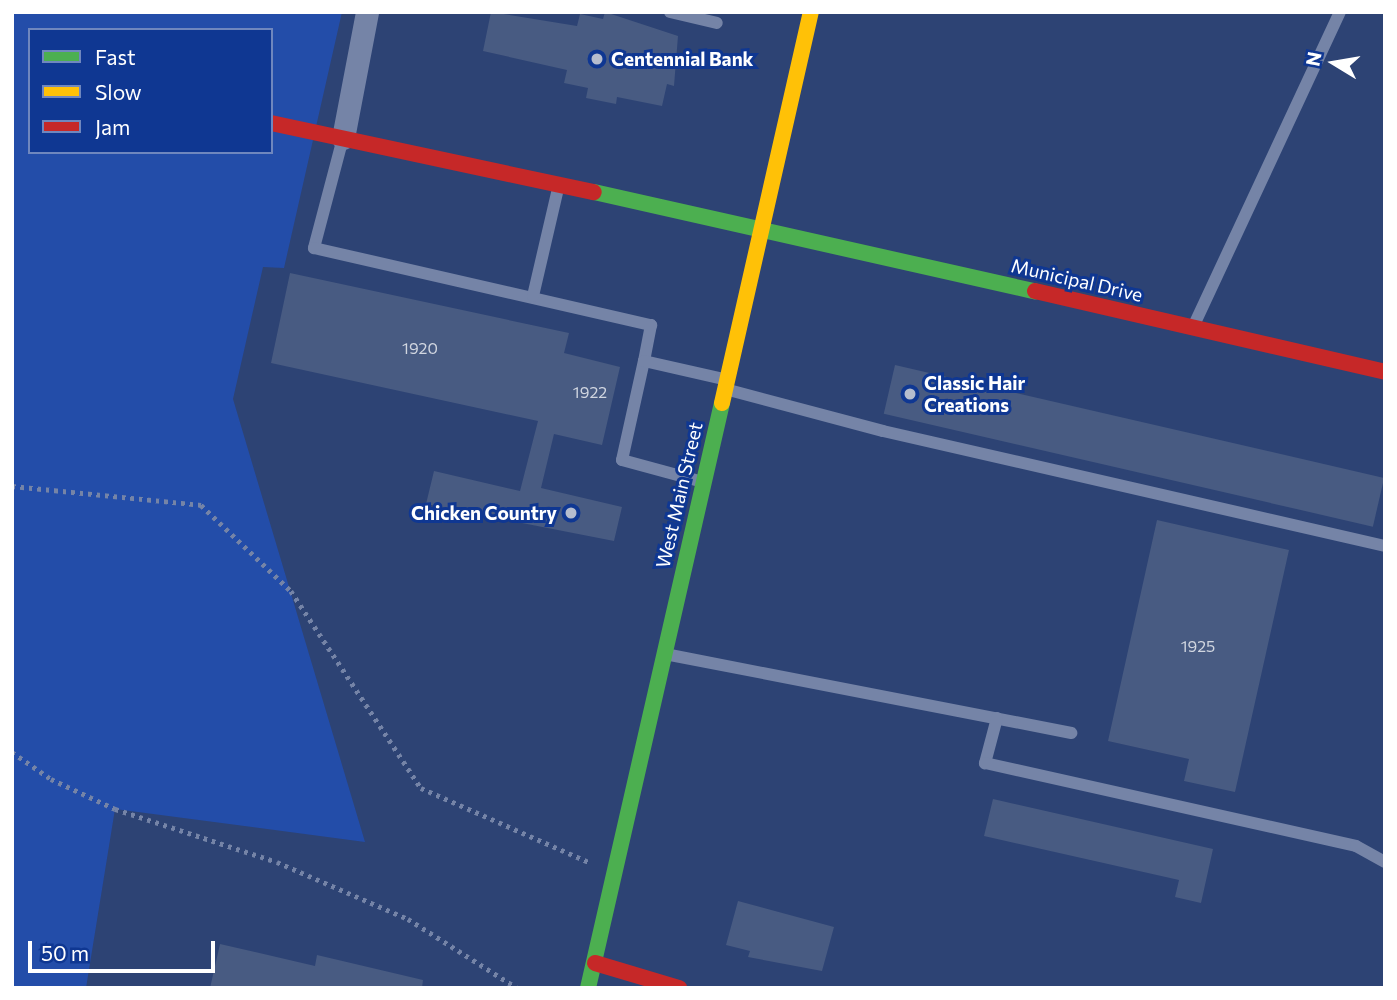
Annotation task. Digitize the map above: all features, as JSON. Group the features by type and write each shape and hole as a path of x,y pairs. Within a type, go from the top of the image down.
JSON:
{"street":[{"path":"343,138 367,12"},
{"name":"West Main Street","path":"588,988 811,12"},
{"name":"Municipal Drive","path":"273,123 760,227 1385,372"},
{"path":"595,963 679,988"}],"lane":[{"path":"670,12 717,23"},
{"path":"1193,329 1339,12"},
{"path":"343,138 314,248 651,325 622,460 703,482"},
{"path":"533,296 559,183"},
{"path":"643,361 974,453 1385,546"},
{"path":"664,654 1071,733"},
{"path":"997,718 985,763 1356,846 1385,862"}],"path":[{"path":"12,486 201,505 292,591 421,788 614,873"},
{"path":"12,752 51,779 115,809 277,862 408,919 517,988"}],"shaded area":[{"path":"12,12 342,12 284,268 263,267 233,399 365,842 115,809 86,988 12,988"}],"building":[{"name":"Centennial Bank","path":"491,12 577,26 580,14 603,19 605,12 678,36 674,86 667,84 662,106 617,97 616,104 586,98 588,88 564,83 567,70 483,51"},
{"path":"290,273 569,333 564,353 620,367 602,445 554,434 541,488 622,507 614,541 426,504 434,471 520,491 538,421 271,363"},
{"path":"895,365 1384,478 1373,527 884,414"},
{"path":"1157,520 1289,550 1235,792 1184,781 1189,759 1108,741"},
{"path":"993,799 1213,849 1201,903 1175,897 1179,880 984,836"},
{"path":"738,901 834,927 822,971 748,957 750,951 726,945"},
{"path":"220,944 315,966 317,955 423,980 422,988 210,988"}],"traffic: fast":[{"path":"594,192 1035,291"},
{"path":"588,988 722,403"}],"traffic: slow":[{"path":"722,403 811,12"}],"traffic: jam":[{"path":"273,123 594,192"},
{"path":"1035,291 1385,372"},
{"path":"595,963 679,988"}],"place":[{"name":"Centennial Bank","path":"597,59"},
{"name":"Classic Hair Creations","path":"910,394"},
{"name":"Chicken Country","path":"571,513"}]}
